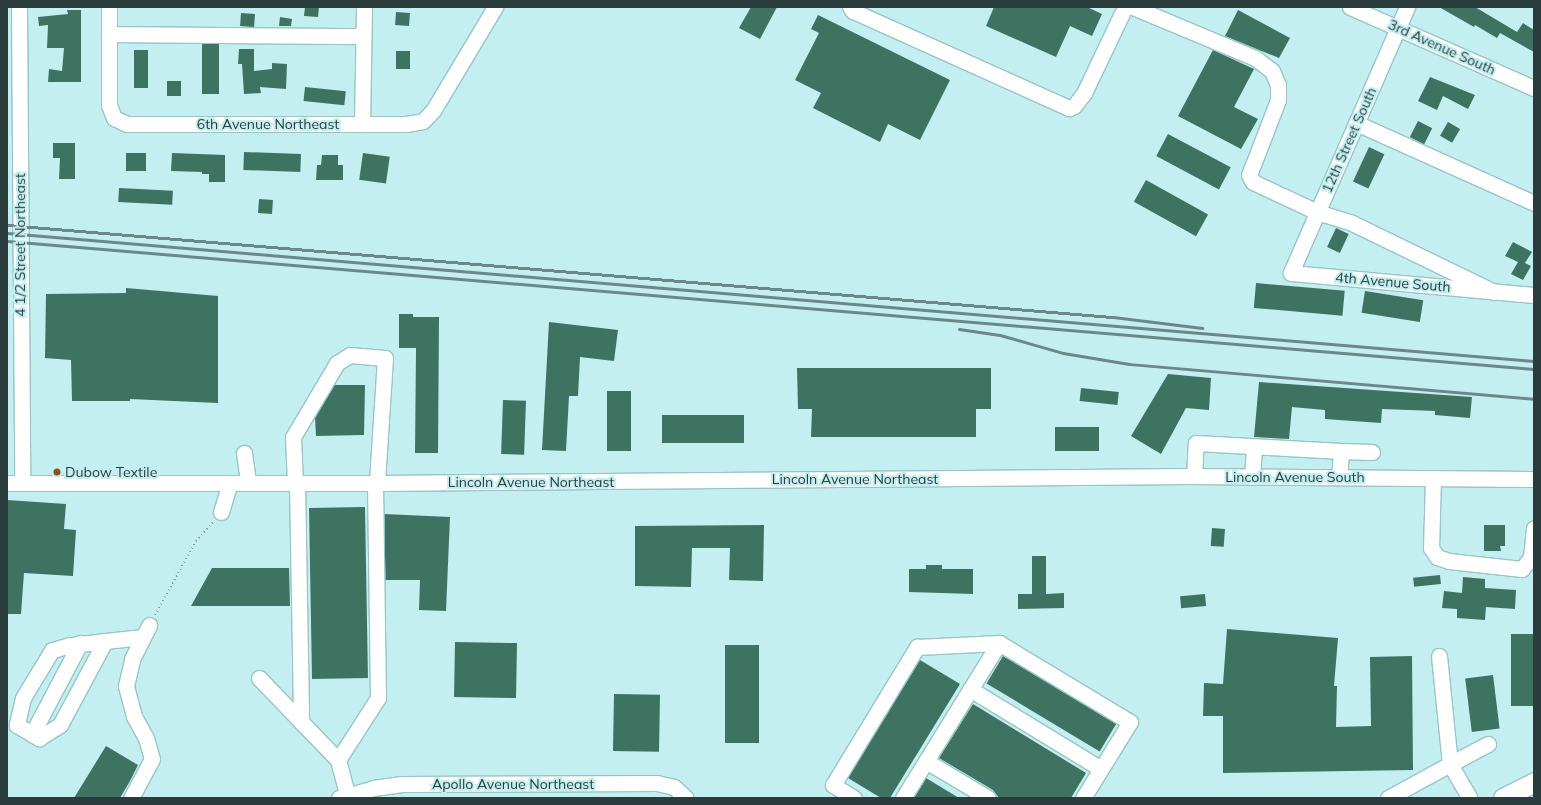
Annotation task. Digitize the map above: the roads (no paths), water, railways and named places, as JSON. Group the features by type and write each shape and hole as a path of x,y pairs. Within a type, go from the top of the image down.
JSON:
{"main road":[{"path":"1502,798 1534,782"}],"street":[{"name":"4 1/2 Street Northeast","path":"19,7 22,483"},
{"path":"109,7 109,34 363,36"},
{"path":"362,124 364,7"},
{"name":"6th Avenue Northeast","path":"109,34 109,105 114,118 127,124 406,124 423,121 434,109 495,7"},
{"path":"850,7 853,11 1069,108 1074,106 1084,93 1125,7"},
{"name":"4th Avenue South","path":"1133,7 1255,58 1272,71 1278,85 1278,100 1249,175 1253,182 1263,189 1317,212 1352,223 1494,292"},
{"name":"3rd Avenue South","path":"1350,7 1534,88"},
{"name":"12th Street South","path":"1291,273 1407,7"},
{"path":"1356,124 1534,203"},
{"name":"4th Avenue South","path":"1291,273 1534,295"},
{"path":"301,722 296,483 293,437 337,363 350,354 385,358 376,483 378,698 338,760"},
{"path":"1194,476 1196,443 1254,448 1372,452"},
{"path":"1252,477 1254,448"},
{"path":"1339,477 1341,451"},
{"path":"244,452 248,483"},
{"name":"Lincoln Avenue South","path":"1056,477 1194,476 1534,478"},
{"name":"Lincoln Avenue Northeast","path":"7,483 376,483 1056,477"},
{"path":"1434,478 1431,548 1437,556 1449,561 1522,569 1531,557 1534,528"},
{"path":"221,512 230,483"},
{"path":"105,641 60,724 39,738 17,725 23,698 52,650 80,643 105,641 146,631 132,659 126,686 134,716 146,738 152,759 131,798"},
{"path":"32,734 80,643"},
{"path":"903,798 999,643"},
{"path":"854,798 832,785 918,647 999,643 1130,722 1083,798"},
{"path":"1439,656 1450,764 1470,798"},
{"path":"259,678 338,760 343,796"},
{"path":"970,689 1101,769"},
{"path":"1388,798 1488,744"},
{"path":"926,760 988,798"},
{"name":"Apollo Avenue Northeast","path":"343,796 373,793 402,784 657,783 674,787 686,798"}],"railway":[{"path":"7,225 1113,317 1202,328"},
{"path":"7,233 1534,361"},
{"path":"7,241 1534,369"},
{"path":"959,329 1000,335 1063,353 1129,364 1534,399"}],"place":[{"name":"Dubow Textile","path":"57,472"}]}
